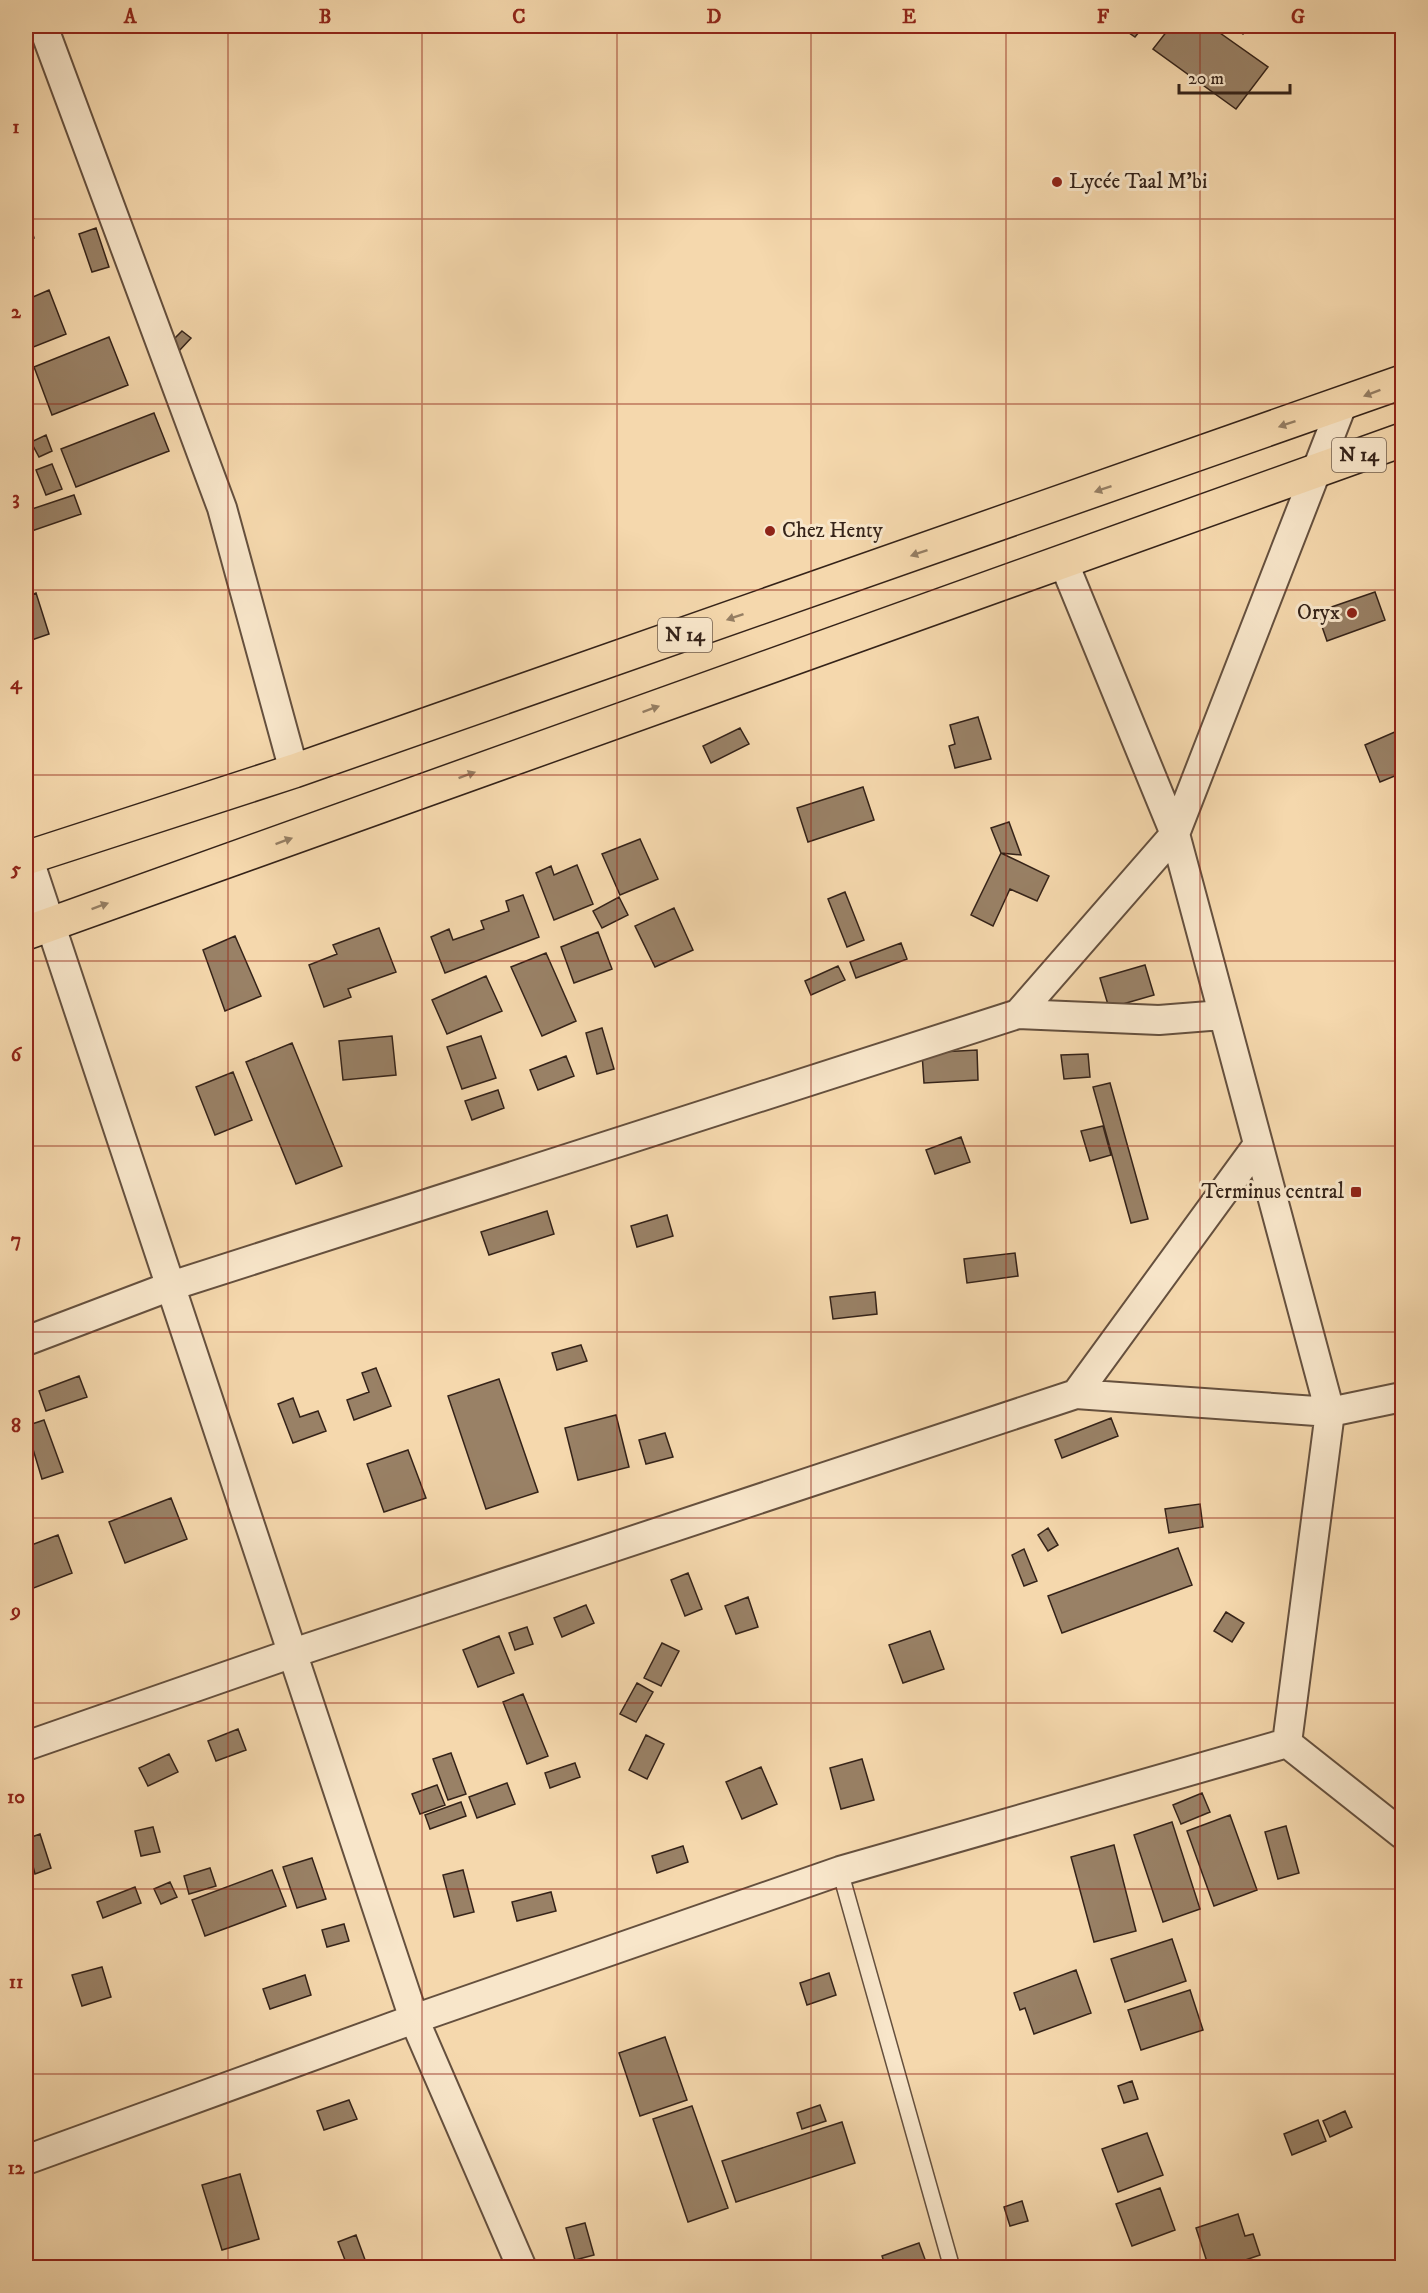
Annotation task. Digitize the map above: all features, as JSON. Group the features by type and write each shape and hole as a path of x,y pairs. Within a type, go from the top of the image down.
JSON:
{"main road":[{"name":"N 14","path":"26,856 294,771 1342,405 1402,382"},
{"name":"N 14","path":"38,929 1402,440"}],"street":[{"path":"43,26 222,508 294,771"},
{"path":"1018,1014 1175,834 1342,405"},
{"path":"1063,561 1175,834 1330,1412 1287,1743"},
{"path":"26,856 38,929 171,1286 414,2019 522,2268"},
{"path":"26,1341 171,1286 1018,1014 1159,1020 1222,1016"},
{"path":"1076,1394 1257,1146"},
{"path":"26,1746 293,1653 1076,1394 1330,1412 1402,1397"},
{"path":"1287,1743 1402,1834"},
{"path":"26,2160 414,2019 840,1871 1287,1743"}],"lane":[{"path":"840,1871 952,2268"}],"building":[{"path":"1119,26 1144,26 1135,37"},
{"path":"1171,26 1210,26 1268,67 1236,109 1153,49"},
{"path":"1231,26 1249,26 1243,34"},
{"path":"26,211 34,238 26,241"},
{"path":"96,228 109,267 92,272 79,234"},
{"path":"49,290 66,334 26,350 26,300"},
{"path":"182,331 191,338 179,351 170,343"},
{"path":"109,337 128,385 52,415 34,367"},
{"path":"154,413 169,451 76,487 61,449"},
{"path":"46,435 52,451 39,457 31,442"},
{"path":"52,464 62,489 46,495 36,470"},
{"path":"74,495 81,514 26,533 26,511"},
{"path":"1375,592 1385,620 1327,641 1317,612"},
{"path":"36,593 49,634 26,642 26,597"},
{"path":"978,717 991,759 955,768 949,746 955,744 950,725"},
{"path":"740,728 749,744 711,763 703,746"},
{"path":"1397,731 1402,745 1402,773 1380,782 1365,745"},
{"path":"863,787 874,820 808,842 797,808"},
{"path":"1009,822 1021,855 1001,853 991,828"},
{"path":"640,839 658,879 620,895 602,854"},
{"path":"1001,853 1049,876 1037,901 1010,889 993,926 971,915"},
{"path":"577,865 593,904 554,920 536,873 551,866 554,875"},
{"path":"845,892 864,940 847,947 828,899"},
{"path":"523,895 539,937 445,973 431,937 449,929 453,940 484,929 481,921 509,911 506,901"},
{"path":"619,897 628,915 602,928 593,911"},
{"path":"674,908 693,950 655,967 635,926"},
{"path":"379,928 396,972 348,989 351,997 324,1007 309,965 337,954 333,945"},
{"path":"598,932 612,969 574,983 561,947"},
{"path":"235,936 261,996 225,1011 203,950"},
{"path":"901,943 907,959 856,978 850,962"},
{"path":"546,953 576,1021 542,1036 511,967"},
{"path":"1145,965 1154,995 1109,1008 1100,978"},
{"path":"838,966 845,980 811,995 805,981"},
{"path":"486,976 502,1011 447,1034 432,1000"},
{"path":"602,1028 614,1069 597,1074 586,1033"},
{"path":"392,1036 396,1075 343,1080 339,1041"},
{"path":"481,1036 496,1078 462,1089 447,1047"},
{"path":"292,1043 342,1166 296,1184 246,1062"},
{"path":"977,1050 978,1080 924,1083 922,1053"},
{"path":"1088,1054 1090,1077 1064,1079 1061,1055"},
{"path":"566,1056 574,1076 538,1090 530,1070"},
{"path":"233,1072 252,1120 215,1135 196,1087"},
{"path":"1110,1083 1148,1219 1131,1223 1093,1087"},
{"path":"498,1090 504,1108 472,1120 465,1101"},
{"path":"1103,1126 1111,1155 1090,1161 1081,1131"},
{"path":"961,1137 970,1162 935,1174 926,1150"},
{"path":"547,1211 554,1234 489,1255 481,1232"},
{"path":"667,1215 673,1236 637,1247 631,1226"},
{"path":"1015,1253 1018,1276 967,1283 964,1259"},
{"path":"875,1292 877,1314 833,1319 830,1297"},
{"path":"581,1345 587,1361 557,1370 552,1353"},
{"path":"376,1368 391,1406 354,1420 347,1400 369,1392 362,1373"},
{"path":"79,1376 87,1397 46,1411 39,1391"},
{"path":"499,1379 538,1492 486,1509 448,1396"},
{"path":"293,1398 300,1417 318,1411 326,1431 293,1443 278,1404"},
{"path":"616,1415 629,1467 578,1480 565,1428"},
{"path":"1111,1418 1118,1436 1062,1458 1055,1440"},
{"path":"44,1420 63,1472 42,1479 26,1426"},
{"path":"665,1433 673,1457 646,1464 639,1440"},
{"path":"408,1450 426,1498 384,1512 367,1464"},
{"path":"171,1498 187,1539 125,1563 109,1522"},
{"path":"1200,1504 1203,1527 1169,1533 1165,1509"},
{"path":"1048,1528 1058,1545 1048,1551 1038,1535"},
{"path":"58,1535 72,1573 26,1591 26,1547"},
{"path":"1178,1548 1192,1585 1062,1633 1048,1596"},
{"path":"1024,1549 1037,1581 1024,1586 1012,1555"},
{"path":"688,1573 702,1609 685,1616 671,1580"},
{"path":"748,1597 758,1627 736,1634 725,1606"},
{"path":"586,1605 594,1623 562,1637 554,1618"},
{"path":"1226,1612 1244,1623 1232,1642 1214,1631"},
{"path":"527,1627 533,1644 515,1650 509,1633"},
{"path":"930,1631 944,1669 903,1683 889,1645"},
{"path":"499,1636 514,1673 478,1687 463,1650"},
{"path":"662,1643 679,1651 661,1686 644,1678"},
{"path":"1402,1645 1402,1660 1397,1647"},
{"path":"637,1683 653,1692 636,1722 620,1714"},
{"path":"523,1694 548,1756 527,1764 503,1702"},
{"path":"238,1729 246,1750 216,1761 208,1741"},
{"path":"646,1735 664,1744 647,1779 629,1770"},
{"path":"451,1753 466,1794 448,1800 433,1759"},
{"path":"169,1754 178,1772 148,1786 139,1768"},
{"path":"862,1759 874,1800 841,1809 830,1768"},
{"path":"575,1763 580,1777 550,1788 545,1773"},
{"path":"761,1767 777,1804 742,1819 726,1782"},
{"path":"507,1783 515,1804 477,1818 469,1797"},
{"path":"437,1785 445,1805 420,1814 412,1794"},
{"path":"1202,1793 1210,1812 1181,1824 1173,1805"},
{"path":"461,1802 466,1816 430,1829 425,1815"},
{"path":"1230,1815 1257,1890 1214,1906 1187,1831"},
{"path":"1172,1822 1200,1909 1163,1922 1134,1835"},
{"path":"1286,1826 1299,1873 1278,1879 1265,1832"},
{"path":"153,1827 160,1852 141,1856 135,1831"},
{"path":"40,1834 51,1868 35,1874 26,1839"},
{"path":"1114,1845 1136,1931 1094,1942 1071,1857"},
{"path":"683,1846 688,1862 657,1873 652,1856"},
{"path":"312,1858 326,1899 297,1908 283,1867"},
{"path":"210,1868 216,1886 189,1894 184,1876"},
{"path":"272,1870 286,1906 205,1936 192,1900"},
{"path":"463,1870 474,1912 454,1917 443,1875"},
{"path":"170,1882 177,1897 161,1904 154,1889"},
{"path":"135,1887 141,1903 103,1918 97,1902"},
{"path":"551,1892 556,1911 517,1921 512,1902"},
{"path":"344,1924 349,1941 327,1947 322,1930"},
{"path":"1172,1939 1186,1981 1125,2002 1111,1959"},
{"path":"102,1967 111,1997 82,2006 72,1975"},
{"path":"1076,1970 1091,2013 1034,2034 1025,2008 1020,2010 1014,1993"},
{"path":"829,1973 836,1995 807,2005 800,1983"},
{"path":"305,1975 311,1995 270,2009 263,1989"},
{"path":"1190,1990 1203,2030 1141,2050 1128,2010"},
{"path":"665,2037 687,2100 640,2116 619,2053"},
{"path":"1132,2081 1138,2099 1124,2103 1118,2086"},
{"path":"349,2100 357,2119 324,2130 317,2111"},
{"path":"820,2105 826,2121 802,2129 797,2113"},
{"path":"692,2106 728,2208 688,2222 653,2119"},
{"path":"1345,2111 1352,2127 1330,2137 1323,2121"},
{"path":"1318,2120 1326,2141 1292,2155 1284,2134"},
{"path":"842,2122 855,2163 736,2202 722,2161"},
{"path":"1147,2133 1163,2175 1118,2192 1102,2149"},
{"path":"240,2174 259,2239 222,2250 202,2185"},
{"path":"1160,2188 1175,2230 1132,2246 1116,2204"},
{"path":"1022,2201 1028,2221 1010,2226 1004,2207"},
{"path":"1238,2214 1245,2236 1253,2234 1260,2255 1222,2268 1209,2268 1196,2228"},
{"path":"585,2223 594,2255 575,2260 566,2228"},
{"path":"356,2235 368,2268 325,2268 345,2260 338,2242"},
{"path":"919,2243 926,2262 911,2268 886,2268 882,2256"},
{"path":"269,2261 271,2268 253,2268"}],"place":[{"name":"Lycée Taal M'bi","path":"1057,182"},
{"name":"Chez Henty","path":"770,531"},
{"name":"Oryx","path":"1352,613"},
{"name":"Terminus central","path":"1356,1192"}]}
